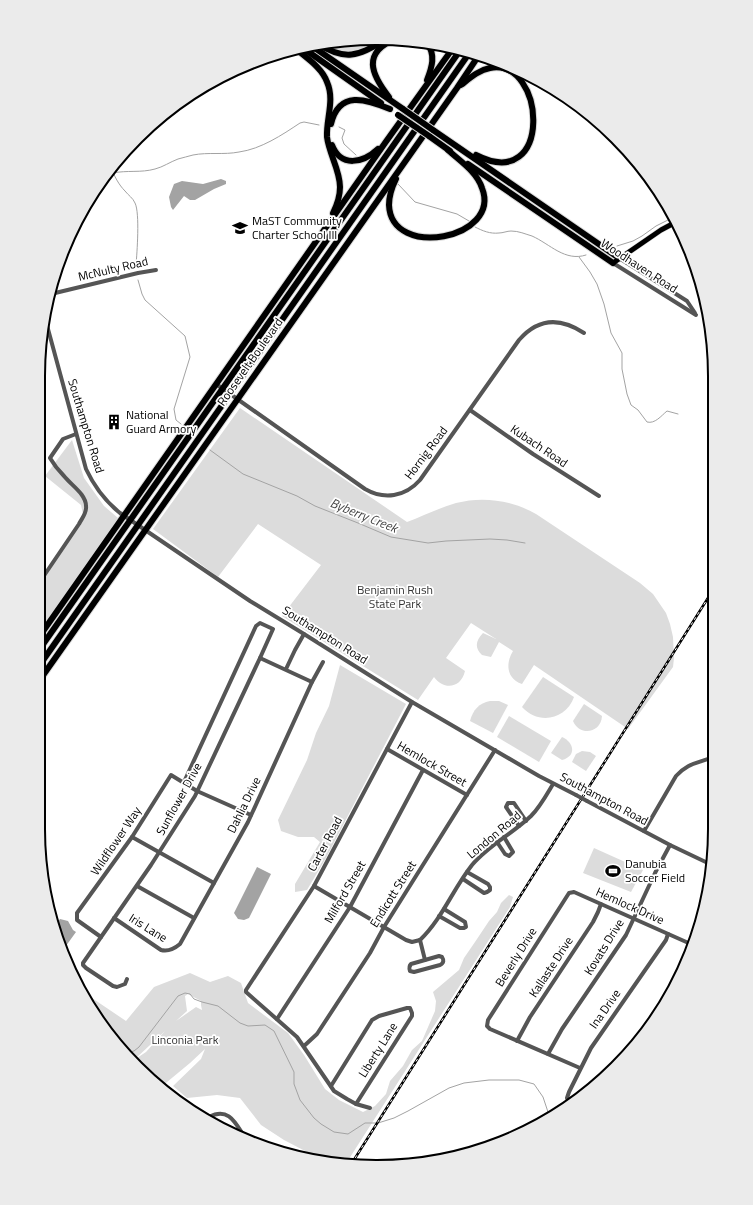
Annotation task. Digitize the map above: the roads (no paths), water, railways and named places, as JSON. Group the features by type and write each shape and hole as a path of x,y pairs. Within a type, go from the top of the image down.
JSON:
{"highway":[{"path":"327,49 343,55 352,55 364,52 376,45"},
{"path":"384,45 378,50 374,58 373,70 377,80 394,103"},
{"path":"424,88 433,61 430,49"},
{"name":"Woodhaven Road","path":"318,50 619,258"},
{"name":"Woodhaven Road","path":"308,52 613,263"},
{"name":"Roosevelt Boulevard","path":"45,628 449,53"},
{"path":"301,54 322,73 327,81 330,92 327,138 339,177 340,189 337,205 324,230"},
{"name":"Roosevelt Boulevard","path":"45,641 457,55"},
{"name":"Roosevelt Boulevard","path":"45,657 466,57"},
{"name":"Roosevelt Boulevard","path":"45,672 475,60"},
{"path":"457,88 481,70 495,67"},
{"path":"462,150 493,162 504,162 513,160 521,154 527,146 533,130 534,115 531,99 515,75"},
{"path":"385,143 365,158 356,161 347,160 339,156 333,148 330,137 330,127 332,117 336,110 340,105 350,100 369,101 390,109"},
{"path":"398,172 389,202 391,215 398,226 411,234 425,238 439,238 456,233 468,227 479,216 483,207 484,196 482,186 475,175 448,150"},
{"path":"354,189 379,166"},
{"path":"183,445 196,412"},
{"path":"190,450 222,422"}],"main road":[{"path":"613,263 671,225"}],"street":[{"name":"Woodhaven Road","path":"613,263 696,315 687,301 619,258"},
{"name":"McNulty Road","path":"56,293 156,270"},
{"name":"Hornig Road","path":"216,384 365,489 384,496 394,496 417,484 519,340 527,332 544,323 559,322 570,325 584,333"},
{"name":"Southampton Road","path":"48,331 86,469 94,484 108,502 130,520 250,601 412,702 553,784 670,845 706,861"},
{"name":"Kubach Road","path":"470,410 537,457 599,496"},
{"path":"45,574 85,515 86,508 83,496 64,477 50,458 63,439 76,434"},
{"name":"Sunflower Drive","path":"127,979 125,984 116,987 82,965 183,816 197,791 260,658 272,629 260,623 256,626 184,782"},
{"path":"286,669 292,654 304,634"},
{"path":"260,658 312,682"},
{"name":"Dahlia Drive","path":"173,949 180,944 251,815 312,682 323,662"},
{"name":"Carter Road","path":"277,1019 246,991 314,886 412,702"},
{"name":"Hemlock Street","path":"387,749 467,795"},
{"name":"Endicott Street","path":"304,1046 317,1034 370,953 384,927 495,750"},
{"path":"644,831 680,771 690,764 708,759"},
{"name":"Milford Street","path":"277,1019 350,907 423,770"},
{"name":"Wildflower Way","path":"101,937 77,920 77,913 132,837 171,775 184,782"},
{"path":"184,782 197,791 251,815"},
{"name":"London Road","path":"420,940 431,928 467,872 482,854 526,821 539,807 553,784"},
{"path":"519,826 506,808 508,803 514,804 526,821"},
{"path":"132,837 214,883"},
{"path":"497,842 506,855 509,856 512,854 513,851 504,837"},
{"name":"Kovats Drive","path":"548,1054 562,1029 626,936 654,873 670,845"},
{"path":"463,879 484,893 490,890 490,886 488,884 467,872"},
{"path":"137,886 194,918"},
{"path":"314,886 409,942 420,940 425,960"},
{"name":"Hemlock Drive","path":"563,902 569,893 574,892 687,943"},
{"name":"Beverly Drive","path":"516,1041 490,1029 487,1026 487,1022 563,902"},
{"name":"Kallaste Drive","path":"516,1041 592,922 601,904"},
{"path":"439,916 460,928 466,927 465,922 444,908"},
{"name":"Iris Lane","path":"114,918 161,950 165,951 173,949"},
{"name":"Ina Drive","path":"568,1099 569,1092 590,1048 666,940 668,934"},
{"path":"439,956 444,960 440,965 414,972 410,971 409,967 411,964 425,960 439,956"},
{"name":"Liberty Lane","path":"331,1086 372,1020 379,1016 410,1008 412,1016 356,1104"},
{"path":"277,1019 297,1036 331,1086 342,1097 356,1104 370,1108"},
{"path":"516,1041 580,1068"},
{"path":"212,1117 218,1114 230,1117 234,1120 241,1131"}],"waterway":[{"path":"116,173 150,170 193,155 233,153 247,150 271,141 300,123 304,122 319,125"},
{"path":"339,127 345,130 342,138 344,144 356,155"},
{"name":"Byberry Creek","path":"114,175 123,189 133,200 137,208 138,233 136,265"},
{"path":"398,184 415,202 457,214 469,221"},
{"path":"617,246 633,241 669,220"},
{"path":"475,227 493,233 511,231 519,232 539,239 564,254 578,257 586,255"},
{"path":"579,257 597,284 604,304 611,333 622,353 622,369 627,394 631,405 638,410 647,422 655,421 667,411 678,414"},
{"name":"Byberry Creek","path":"138,280 145,300 185,336 190,357 174,409 176,420 181,424"},
{"name":"Byberry Creek","path":"210,450 243,474 297,496 315,506 391,537 428,543 490,539 525,543"},
{"path":"131,1052 139,1047 178,996 185,993 190,994 194,999 218,1006 240,1023 248,1026 265,1025 274,1031 294,1072 294,1084 300,1100 314,1118 334,1132 348,1134 365,1123 378,1123 394,1118 449,1088 464,1083 489,1080 519,1080 534,1084 543,1097 548,1112"}],"railway":[{"path":"355,1159 708,598"}],"place":[{"name":"MaST Community Charter School III","path":"240,228"},
{"name":"National Guard Armory","path":"114,422"},
{"name":"Danubia Soccer Field","path":"613,871"}],"park label":[{"name":"Benjamin Rush State Park","path":"395,597"},
{"name":"Linconia Park","path":"185,1040"}]}
